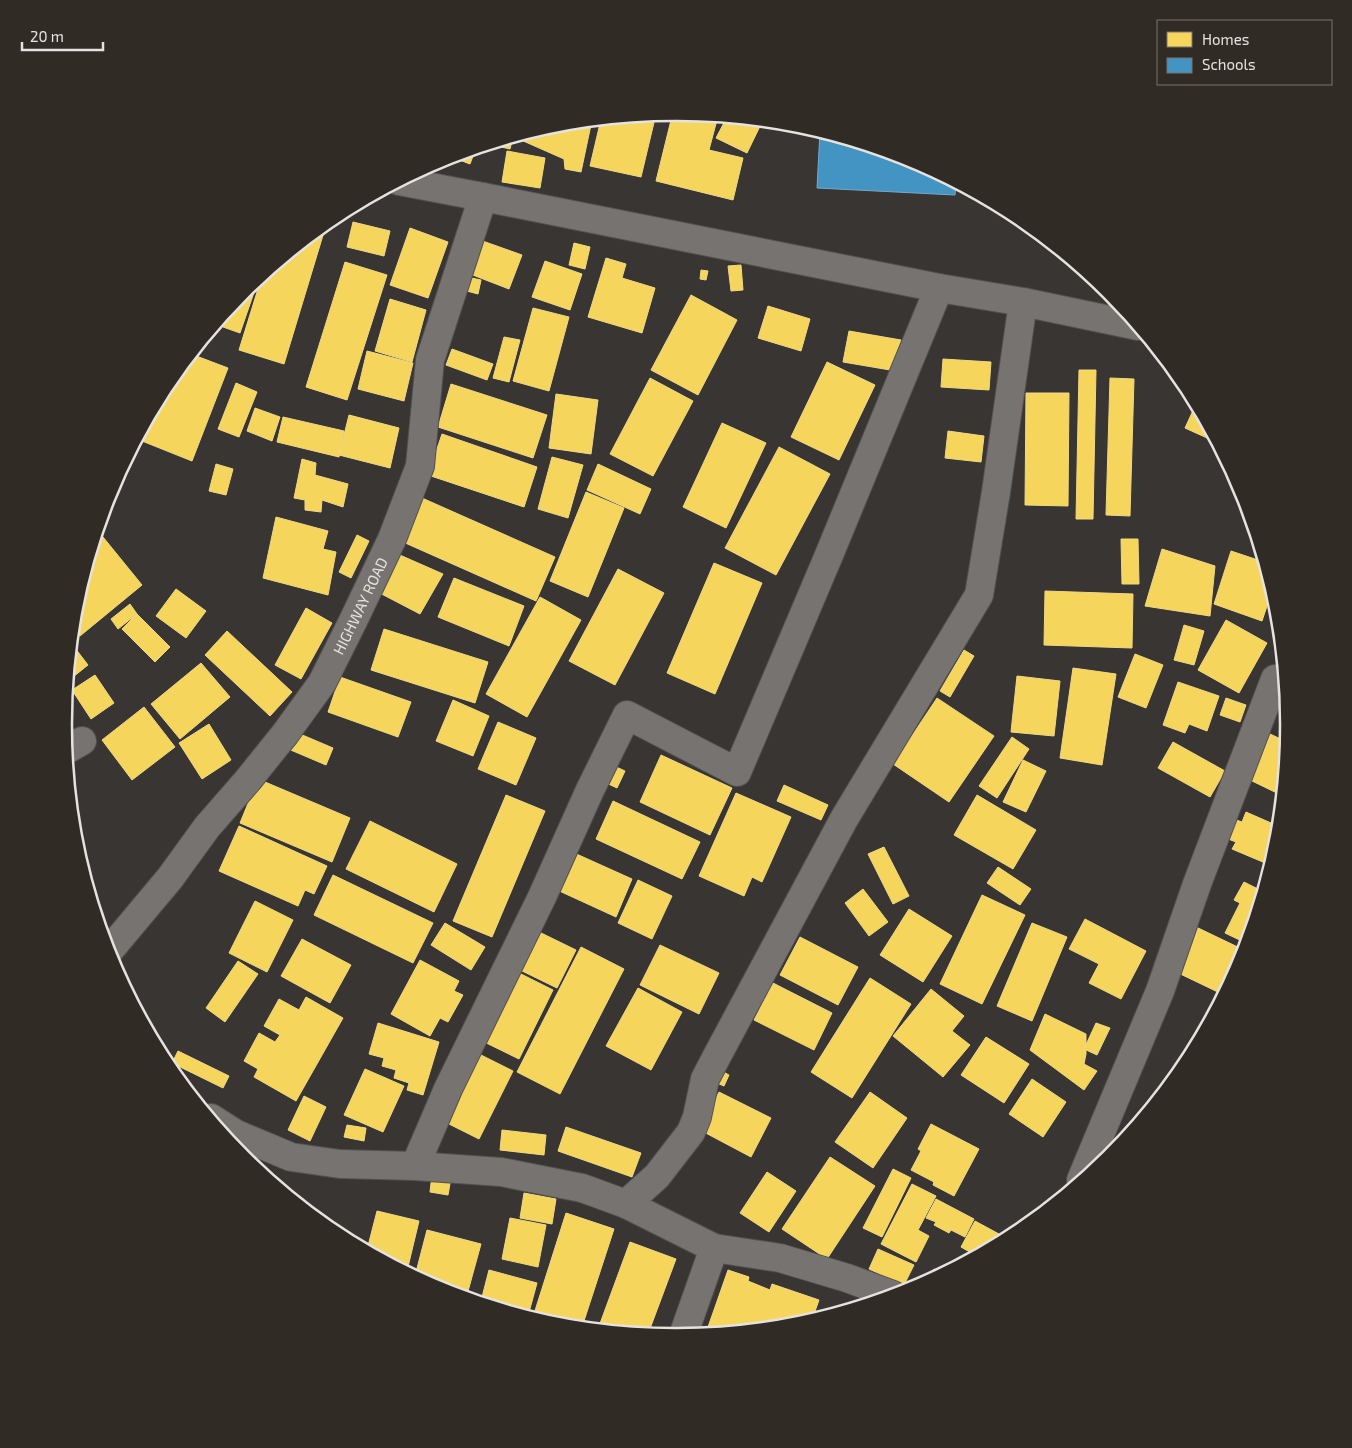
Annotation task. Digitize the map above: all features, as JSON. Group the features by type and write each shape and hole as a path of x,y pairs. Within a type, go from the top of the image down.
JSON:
{"street":[{"path":"409,183 1128,324"},
{"name":"HIGHWAY ROAD","path":"114,944 170,878 207,827 285,734 322,683 354,619 392,539 420,466 430,360 483,197"},
{"path":"415,1166 448,1090 542,897 590,790 627,715 737,772 833,546 939,288"},
{"path":"626,1204 657,1176 691,1132 697,1117 705,1079 717,1056 844,820 979,595 996,492 1022,302"},
{"path":"1087,1166 1160,991 1197,884 1275,678"},
{"path":"229,1130 291,1157 340,1164 415,1166 501,1172 582,1188 626,1204 714,1248 780,1258 847,1278 882,1291"},
{"path":"686,1327 714,1248"}],"building: Homes":[{"path":"671,121 716,122 709,150 743,158 733,200 656,181"},
{"path":"654,122 641,177 590,166 599,126"},
{"path":"724,123 760,127 747,153 716,138"},
{"path":"591,127 581,172 565,169 564,159 522,140"},
{"path":"511,144 510,149 501,147"},
{"path":"507,151 545,158 540,188 502,182"},
{"path":"473,156 470,164 461,160"},
{"path":"353,222 390,231 384,256 347,247"},
{"path":"410,228 448,242 428,298 390,285"},
{"path":"323,235 284,364 239,350 258,289 278,270"},
{"path":"477,239 522,255 509,289 465,272"},
{"path":"574,243 590,247 585,269 569,265"},
{"path":"606,258 626,264 622,278 655,288 642,333 588,317"},
{"path":"545,261 582,274 570,310 532,297"},
{"path":"345,262 387,275 347,400 306,387"},
{"path":"741,265 743,290 731,291 728,266"},
{"path":"701,270 708,271 706,280 700,279"},
{"path":"467,277 481,280 478,294 463,290"},
{"path":"254,292 240,333 223,327 224,324"},
{"path":"691,295 737,320 698,395 651,370"},
{"path":"390,299 426,310 412,362 375,351"},
{"path":"768,306 810,319 801,351 758,338"},
{"path":"533,308 569,317 549,391 513,381"},
{"path":"849,331 901,340 896,371 843,362"},
{"path":"504,337 520,340 509,382 493,378"},
{"path":"452,349 493,364 487,380 446,365"},
{"path":"367,351 413,363 404,401 358,389"},
{"path":"197,356 228,368 192,461 143,441 174,389"},
{"path":"943,359 991,362 989,390 941,387"},
{"path":"827,362 875,385 839,460 791,437"},
{"path":"1079,370 1096,370 1093,519 1076,519"},
{"path":"650,378 693,401 653,476 610,454"},
{"path":"1110,378 1134,379 1130,516 1106,515"},
{"path":"236,383 257,392 239,437 218,429"},
{"path":"451,384 547,415 533,458 438,427"},
{"path":"1026,393 1069,393 1068,506 1025,505"},
{"path":"556,394 598,400 591,454 549,448"},
{"path":"255,408 280,417 272,441 247,431"},
{"path":"1192,412 1207,438 1185,428"},
{"path":"349,415 399,428 390,468 339,455"},
{"path":"283,417 344,431 339,457 277,442"},
{"path":"722,423 766,443 726,528 683,507"},
{"path":"948,431 984,436 981,462 945,458"},
{"path":"442,434 537,467 524,507 428,475"},
{"path":"779,447 830,474 776,575 725,548"},
{"path":"552,457 583,465 568,518 538,509"},
{"path":"302,459 316,463 315,475 348,484 343,507 322,500 321,512 305,510 305,500 294,498"},
{"path":"216,464 233,469 226,495 209,491"},
{"path":"598,464 651,489 640,514 587,490"},
{"path":"586,492 624,508 588,597 550,581"},
{"path":"422,498 555,557 536,601 403,542"},
{"path":"276,517 328,531 323,549 336,552 328,595 263,578"},
{"path":"357,535 369,541 351,578 339,572"},
{"path":"103,537 142,585 80,636 84,606"},
{"path":"1121,539 1138,539 1139,584 1122,584"},
{"path":"1162,549 1215,566 1210,616 1145,606"},
{"path":"1231,551 1256,559 1268,604 1262,621 1214,604"},
{"path":"393,552 443,574 420,614 372,589"},
{"path":"714,563 762,583 715,694 667,673"},
{"path":"618,569 664,593 615,685 569,661"},
{"path":"454,578 524,606 509,646 438,617"},
{"path":"176,589 206,611 186,638 156,616"},
{"path":"1045,591 1133,594 1132,648 1044,645"},
{"path":"540,597 581,620 527,717 486,694"},
{"path":"130,604 137,614 118,629 111,619"},
{"path":"306,608 332,623 301,679 275,665"},
{"path":"137,614 170,647 155,662 122,629"},
{"path":"1226,620 1267,643 1239,693 1198,670"},
{"path":"1184,625 1204,631 1194,665 1174,660"},
{"path":"384,629 488,662 475,703 371,670"},
{"path":"227,631 292,692 270,716 205,655"},
{"path":"964,650 974,656 950,697 940,691"},
{"path":"77,651 88,665 75,675"},
{"path":"1135,654 1163,665 1146,708 1118,697"},
{"path":"201,663 230,697 180,739 151,704"},
{"path":"1073,668 1116,674 1102,765 1060,758"},
{"path":"95,675 114,703 91,719 74,692 74,689"},
{"path":"1017,676 1060,681 1054,736 1011,732"},
{"path":"340,677 411,702 398,737 328,712"},
{"path":"1178,682 1219,696 1207,731 1189,724 1185,733 1163,725"},
{"path":"937,698 994,736 949,802 893,764"},
{"path":"1226,698 1246,705 1240,722 1220,715"},
{"path":"453,700 489,716 473,756 436,741"},
{"path":"144,707 175,747 132,780 102,740"},
{"path":"498,722 536,738 516,785 478,769"},
{"path":"209,724 231,760 202,779 179,743"},
{"path":"293,731 333,748 326,765 286,748"},
{"path":"1270,734 1279,738 1275,792 1248,779"},
{"path":"1012,737 1029,749 997,798 979,786"},
{"path":"1173,742 1225,771 1210,797 1158,768"},
{"path":"661,755 732,788 710,835 640,802"},
{"path":"1023,760 1046,771 1026,812 1003,802"},
{"path":"610,764 625,771 617,788 602,781"},
{"path":"258,779 350,818 332,862 240,823"},
{"path":"784,785 828,805 821,820 777,801"},
{"path":"736,793 791,817 762,882 752,877 744,896 699,876"},
{"path":"506,795 545,811 492,937 453,921"},
{"path":"977,795 1036,830 1013,869 954,835"},
{"path":"613,801 700,842 682,879 596,839"},
{"path":"1246,812 1271,823 1263,862 1232,849 1236,842 1223,837 1231,818 1242,822"},
{"path":"370,821 457,864 434,912 346,869"},
{"path":"239,826 327,866 314,894 305,890 298,906 219,871"},
{"path":"884,847 909,896 893,904 868,854"},
{"path":"572,852 632,879 616,917 555,889"},
{"path":"998,867 1031,889 1020,905 987,883"},
{"path":"333,875 433,923 413,963 314,915"},
{"path":"638,880 672,896 652,939 618,923"},
{"path":"1244,882 1256,888 1239,940 1225,933 1240,903 1234,900"},
{"path":"863,889 888,922 869,936 845,903"},
{"path":"982,895 1025,915 982,1004 940,984"},
{"path":"255,901 293,920 267,972 229,953"},
{"path":"909,909 952,936 923,982 880,955"},
{"path":"1085,919 1146,951 1121,999 1089,983 1099,964 1069,949"},
{"path":"445,923 485,947 471,970 431,945"},
{"path":"1032,923 1067,937 1032,1021 997,1006"},
{"path":"1194,926 1237,947 1217,991 1172,970"},
{"path":"535,930 576,950 557,988 516,968"},
{"path":"800,937 858,967 838,1005 780,975"},
{"path":"302,939 351,965 330,1003 281,976"},
{"path":"660,945 719,973 699,1014 640,985"},
{"path":"581,947 624,969 560,1094 517,1072"},
{"path":"420,960 459,981 454,991 463,995 448,1022 440,1018 430,1036 391,1014"},
{"path":"238,961 258,974 225,1022 206,1008"},
{"path":"511,969 553,990 519,1059 476,1038"},
{"path":"870,978 911,1004 852,1098 811,1072"},
{"path":"773,983 832,1013 814,1050 754,1020"},
{"path":"638,988 682,1012 651,1070 606,1046"},
{"path":"931,989 964,1016 952,1031 970,1045 943,1077 893,1036"},
{"path":"306,997 343,1018 296,1101 254,1077 258,1069 244,1061 259,1033 275,1042 280,1035 264,1026 279,999 299,1010"},
{"path":"1045,1014 1086,1034 1084,1064 1097,1071 1084,1090 1030,1050"},
{"path":"378,1023 439,1042 423,1095 407,1090 409,1083 394,1078 396,1070 382,1066 384,1058 369,1054"},
{"path":"1096,1023 1110,1028 1097,1055 1084,1049"},
{"path":"986,1037 1029,1064 1004,1103 961,1075"},
{"path":"178,1051 229,1076 223,1088 180,1067 174,1059"},
{"path":"473,1051 513,1071 479,1139 439,1119"},
{"path":"365,1069 404,1086 383,1132 344,1115"},
{"path":"718,1069 729,1075 724,1086 712,1081"},
{"path":"1032,1079 1066,1102 1043,1137 1009,1114"},
{"path":"719,1092 771,1118 751,1157 700,1130"},
{"path":"870,1092 907,1118 873,1168 835,1142"},
{"path":"304,1096 326,1107 310,1141 288,1130"},
{"path":"931,1124 979,1149 954,1196 933,1185 934,1182 911,1170 921,1151 918,1149"},
{"path":"347,1125 366,1128 364,1141 344,1137"},
{"path":"566,1127 641,1153 632,1177 558,1151"},
{"path":"502,1130 546,1135 544,1155 500,1150"},
{"path":"830,1157 875,1186 827,1259 782,1229"},
{"path":"893,1169 911,1178 882,1237 863,1228"},
{"path":"767,1172 796,1191 769,1232 740,1213"},
{"path":"432,1175 451,1178 448,1195 430,1192"},
{"path":"912,1184 936,1196 918,1230 929,1236 916,1262 881,1244"},
{"path":"524,1193 556,1199 552,1224 520,1218"},
{"path":"936,1199 974,1219 965,1237 951,1230 949,1233 934,1225 936,1222 926,1218"},
{"path":"377,1211 419,1221 409,1265 369,1244"},
{"path":"566,1213 614,1229 584,1320 535,1311"},
{"path":"510,1218 546,1225 538,1267 502,1259"},
{"path":"975,1221 999,1234 969,1252 961,1247"},
{"path":"427,1230 481,1244 468,1290 417,1269"},
{"path":"630,1242 676,1259 651,1327 600,1322"},
{"path":"878,1249 914,1265 905,1283 902,1284 869,1269"},
{"path":"489,1270 537,1283 530,1309 483,1295"},
{"path":"728,1270 749,1277 748,1281 770,1290 772,1284 819,1300 815,1311 755,1322 708,1326"}],"building: Schools":[{"path":"820,138 907,166 955,189 955,195 817,188"}]}
